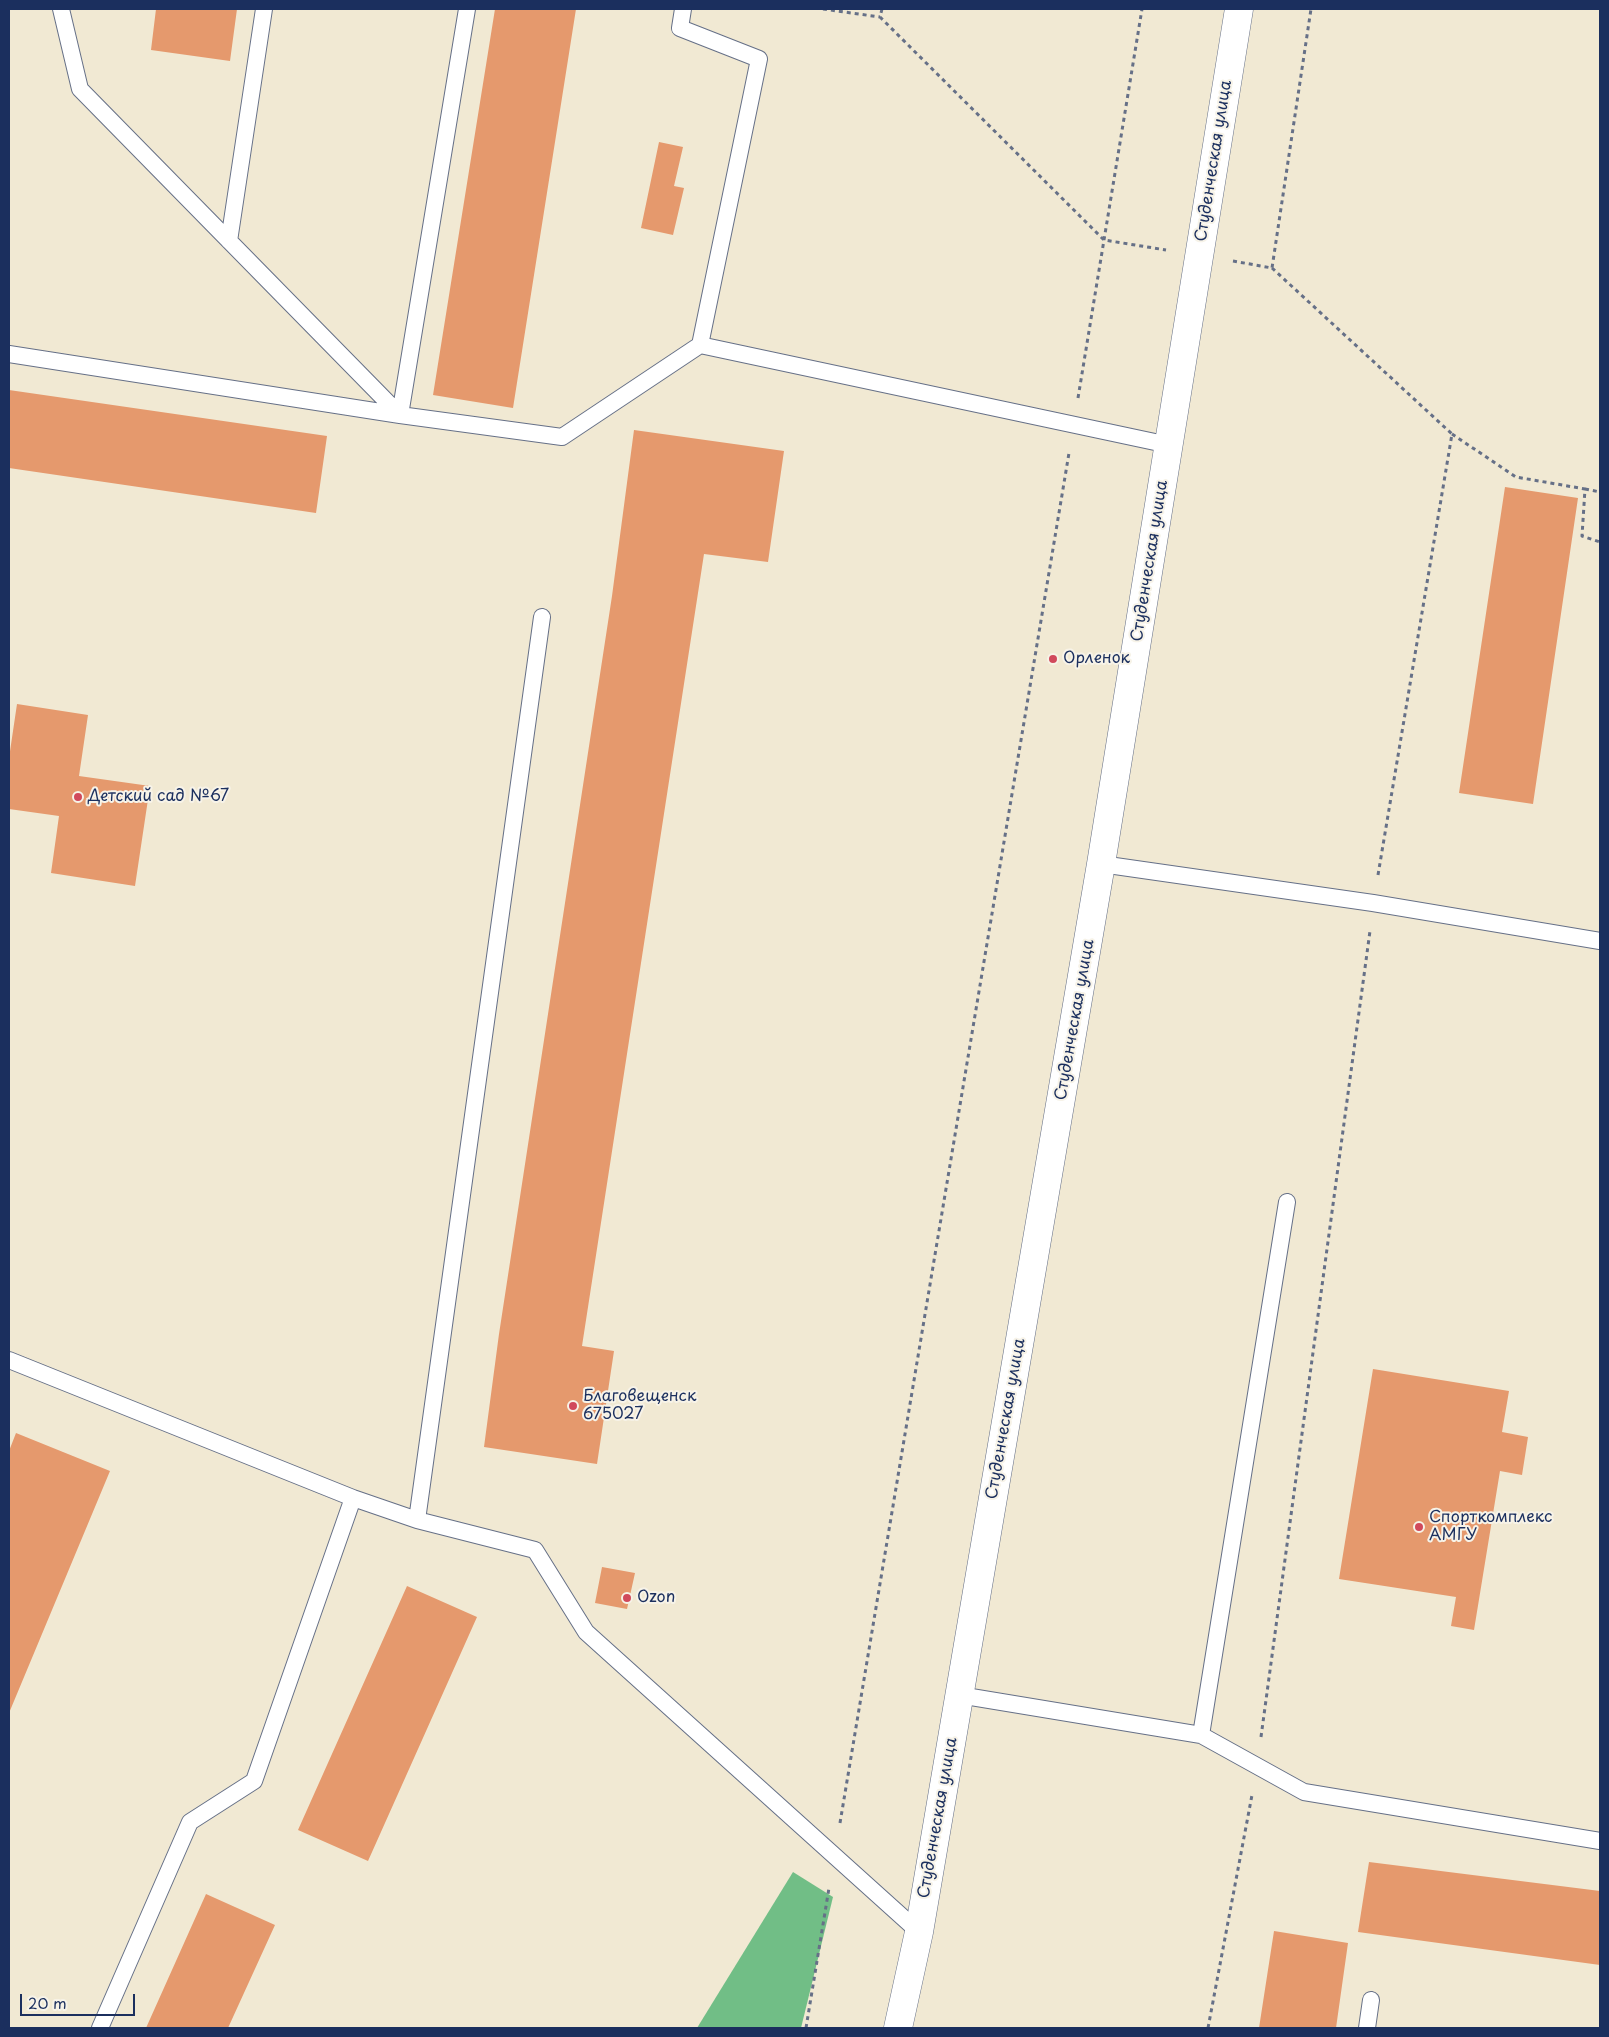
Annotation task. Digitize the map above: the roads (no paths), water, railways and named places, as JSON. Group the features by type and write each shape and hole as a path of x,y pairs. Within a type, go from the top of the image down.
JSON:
{"street":[{"name":"Студенческая улица","path":"898,2028 919,1932 1101,864 1239,9"}],"lane":[{"path":"61,9 80,89 400,415"},
{"path":"229,241 264,9"},
{"path":"400,415 467,9"},
{"path":"9,354 400,415 562,437 700,345 759,59 680,28 683,9"},
{"path":"700,345 1169,445"},
{"path":"418,1520 542,617"},
{"path":"1101,864 1373,903 1600,941"},
{"path":"1201,1735 1287,1202"},
{"path":"9,1360 352,1498 418,1520 535,1550 586,1632 919,1932"},
{"path":"100,2028 190,1822 254,1781 352,1498"},
{"path":"959,1695 1201,1735 1304,1792 1600,1841"},
{"path":"1367,2028 1371,2000"}],"place":[{"name":"Орленок","path":"1053,659"},
{"name":"Детский сад №67","path":"78,797"},
{"name":"Благовещенск 675027","path":"573,1406"},
{"name":"Спорткомплекс АМГУ","path":"1419,1527"},
{"name":"Ozon","path":"627,1598"}]}
